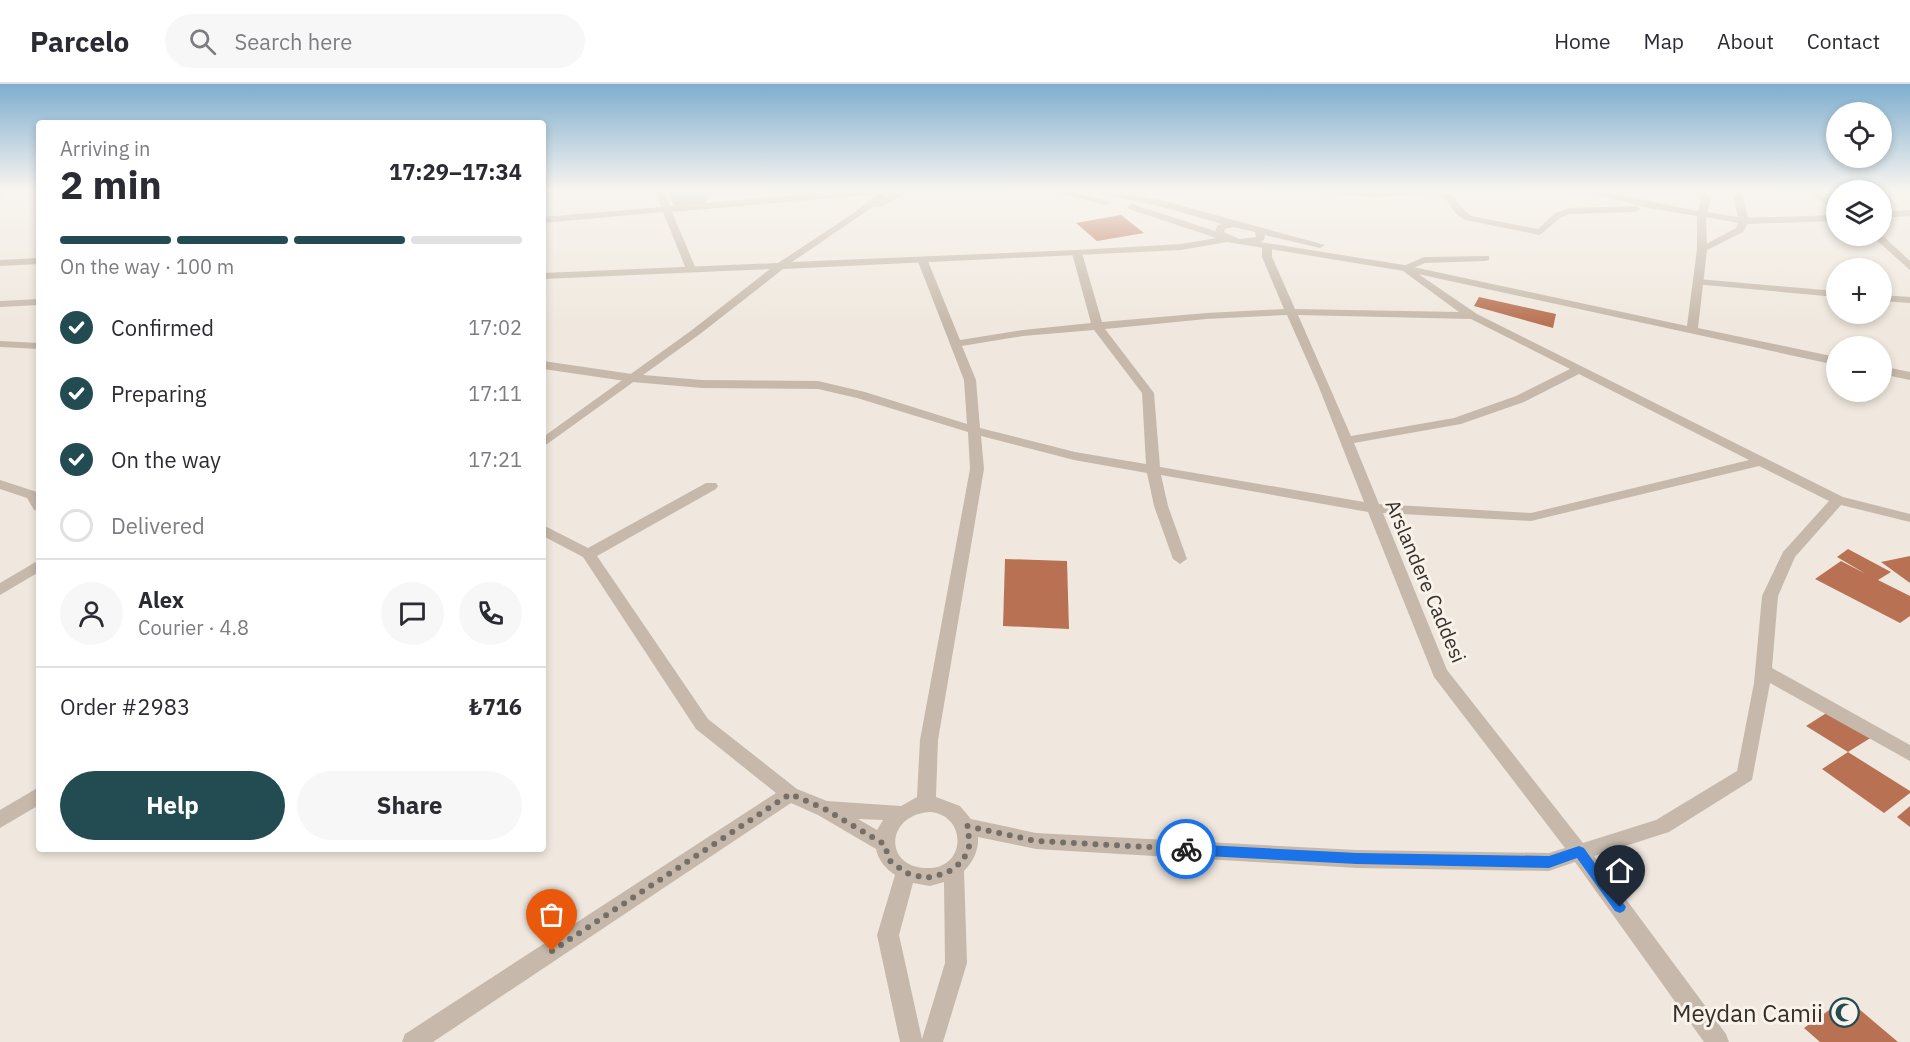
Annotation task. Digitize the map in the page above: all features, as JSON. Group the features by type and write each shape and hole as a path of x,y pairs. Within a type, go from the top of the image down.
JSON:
{"street":[{"path":"677,236 691,269"},
{"path":"546,441 783,264 825,236"},
{"path":"1218,236 1243,242 1264,239 1404,268 1458,308 1759,462 1838,500 1910,518"},
{"path":"1260,236 1264,239"},
{"path":"1692,330 1702,236"},
{"path":"1702,249 1729,236"},
{"path":"1181,247 1225,238"},
{"path":"546,276 1077,253 1264,239 1826,359"},
{"name":"Arslandere Caddesi","path":"1264,239 1272,270 1346,441 1440,673 1579,852 1718,1042"},
{"path":"1888,246 1910,267"},
{"path":"1077,253 1098,327 1148,393 1152,470 1161,506 1180,559"},
{"path":"1404,268 1424,260 1485,258"},
{"path":"922,259 970,380 977,469 929,740 926,805"},
{"path":"0,263 36,261"},
{"path":"1698,282 1826,293"},
{"path":"1892,299 1910,300"},
{"path":"0,304 36,302"},
{"path":"956,344 1023,333 1206,316 1291,312 1473,316"},
{"path":"0,344 36,346"},
{"path":"546,365 632,378 702,384 818,386 861,395 974,430 1074,456 1372,508 1531,517 1759,462"},
{"path":"1346,441 1456,421 1520,399 1578,370"},
{"path":"1892,372 1910,376"},
{"path":"0,484 32,495 36,502"},
{"path":"588,554 711,486"},
{"path":"967,826 1036,841 1357,859 1549,862 1662,826 1745,775 1763,671 1770,596 1788,555 1838,500"},
{"path":"546,532 588,554 702,724 790,794 825,809 884,844"},
{"path":"0,590 36,567"},
{"path":"1763,671 1910,753"},
{"path":"413,1042 790,794"},
{"path":"0,820 36,797"},
{"path":"917,805 926,805 938,805 956,812 967,826 970,844 963,861 947,873 926,878 906,873 890,861 884,844 887,827 899,813 917,805"},
{"path":"825,809 899,813"},
{"path":"932,1042 956,963 954,867"},
{"path":"906,873 888,935 911,1042"}],"building":[{"path":"1091,236 1128,236 1097,241"},
{"path":"1479,297 1556,314 1553,328 1474,306"},
{"path":"1848,549 1891,572 1878,580 1910,596 1910,616 1900,623 1815,579 1841,561 1866,574 1837,557"},
{"path":"1910,556 1910,583 1881,562"},
{"path":"1005,559 1067,561 1069,629 1003,626"},
{"path":"1828,712 1872,737 1848,752 1806,726"},
{"path":"1848,752 1910,793 1884,813 1822,769"},
{"path":"1910,806 1910,827 1897,817"},
{"name":"Meydan Camii","path":"1846,998 1898,1042 1820,1042 1804,1028"}],"way so far":[{"path":"552,951 790,794 825,809 884,844 890,861 906,873 926,878 947,873 963,861 970,844 967,826 1036,841 1186,849"}],"place":[{"name":"Meydan Camii","path":"1844,1013"}],"route":[{"path":"1186,849 1357,859 1549,862 1579,852 1620,907"}]}
